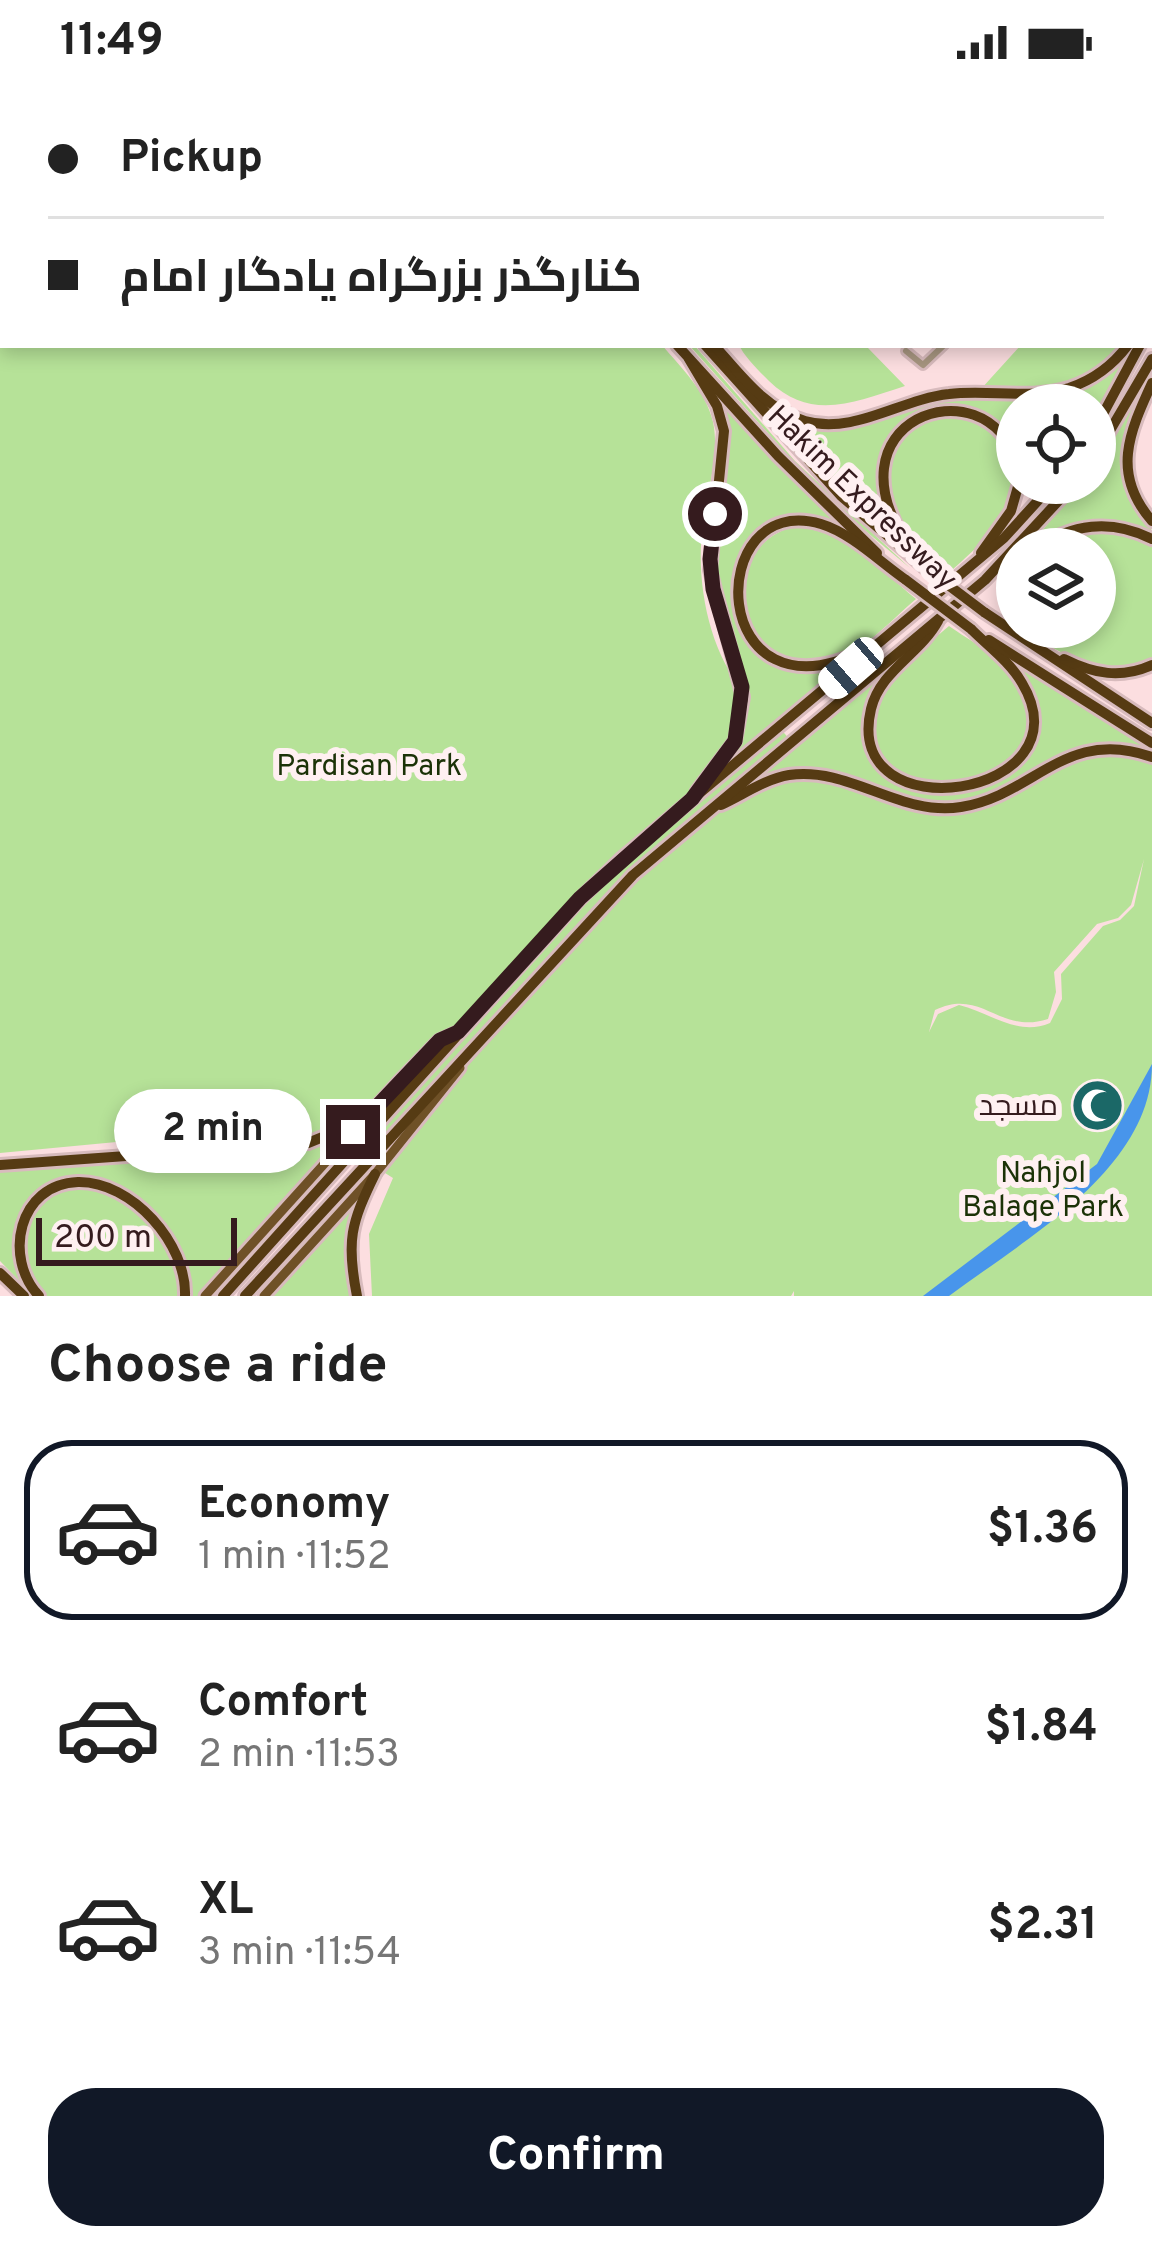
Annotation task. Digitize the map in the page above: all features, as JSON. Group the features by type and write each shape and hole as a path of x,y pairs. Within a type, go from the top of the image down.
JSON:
{"highway":[{"name":"Hakim Expressway","path":"680,348 813,492 905,580 971,629 1152,743"},
{"name":"Hakim Expressway","path":"713,348 828,483 923,566 996,621"},
{"path":"713,348 773,405 796,418 833,425 949,394 1070,387 1104,370 1125,348"},
{"path":"1116,390 1138,348"},
{"path":"689,359 717,406 724,430 710,570 743,698 735,741 692,799"},
{"path":"1116,420 1152,359"},
{"path":"1152,383 1128,436 1125,458 1133,496 1152,521"},
{"path":"923,566 893,524 884,500 883,465 896,437 930,414 972,414 996,430"},
{"path":"970,566 1006,519 1011,504"},
{"path":"223,1296 580,898 1012,530 1035,504"},
{"path":"985,580 1056,504"},
{"path":"880,642 821,668 797,668 774,659 758,645 740,617 735,593 739,566 764,533 806,521 840,533 905,580"},
{"path":"1080,528 1118,526 1152,539"},
{"path":"245,1296 620,888 996,573"},
{"path":"940,617 930,636 882,686 870,712 876,754 910,784 950,790 984,782 1012,765 1028,742 1032,706 1024,685 971,629"},
{"name":"Hakim Expressway","path":"1035,648 1152,723"},
{"path":"1041,648 1103,674 1131,673 1152,665"},
{"path":"707,812 790,775 826,776 902,802 952,808 998,794 1082,752 1124,749 1152,757"},
{"path":"0,1165 308,1143 362,1121"},
{"path":"357,1296 350,1238 358,1207 376,1174"},
{"path":"38,1296 22,1270 21,1226 39,1199 77,1182 117,1194 154,1222 180,1262 184,1296"},
{"path":"0,1273 25,1296"}],"main road":[{"path":"205,1296 362,1121 440,1040 458,1032"},
{"path":"264,1296 376,1174 458,1072 467,1050"}],"street":[{"path":"906,351 923,365 941,348"}],"green space":[{"name":"Pardisan Park","path":"0,348 665,348 699,390 713,422 714,460 701,545 703,590 713,636 745,692 714,573 729,445 717,397 866,548 810,520 769,524 744,549 734,587 741,626 763,658 802,671 857,657 776,724 794,744 929,633 879,688 866,720 874,757 898,783 931,793 967,790 999,776 1024,753 1035,723 1027,688 995,650 1152,748 1152,754 1122,747 1074,753 989,795 944,805 821,772 854,791 912,808 946,812 995,801 1074,760 1096,755 1152,763 1152,1296 794,1296 794,1291 791,1296 372,1296 369,1234 393,1178 337,1143 202,1296 188,1296 187,1277 172,1239 129,1196 92,1181 69,1179 50,1185 26,1211 20,1230 18,1250 28,1290 0,1261 0,1169 297,1148 331,1140 320,1133 127,1141 0,1153","holes":["1144,859 1134,906 1120,920 1103,926 1061,974 1062,999 1050,1023 1015,1025 959,1005 938,1014 929,1032 935,1010 951,1004 978,1007 1016,1021 1048,1019 1056,992 1054,972 1097,924 1118,918 1131,905"]},
{"path":"692,348 697,348 795,461 910,568 826,498"},
{"path":"741,348 868,348 905,386 869,398 817,405 785,394"},
{"path":"1018,348 1122,348 1075,380 996,384 996,389 981,389"},
{"path":"1130,348 1113,384 1077,384"},
{"path":"1152,371 1122,460 1125,482 1148,519 1152,535 1100,523 1044,528 1065,504 1116,504 1116,432"},
{"path":"996,395 996,424 968,409 940,407 914,417 893,436 882,465 884,501 903,545 821,469 763,400 805,425 831,429 947,397"},
{"path":"950,415 974,421 993,434 996,504 1008,504 990,533 949,573 906,536 888,497 890,460 898,445 928,422"},
{"path":"791,527 844,542 916,599 873,637 838,659 796,663 773,653 756,635 745,612 742,587 748,563 764,542"},
{"path":"1116,531 1152,544 1152,660 1117,670 1083,663 1055,648 1116,648"},
{"path":"949,626 1007,669 1028,713 1023,742 1004,764 975,779 943,784 912,779 888,763 874,723 883,690"},
{"path":"368,1184 347,1232 354,1296 269,1296"},
{"path":"77,1186 119,1199 150,1222 170,1255 182,1296 43,1296 26,1261 25,1229 41,1203"}],"water":[{"path":"1152,1064 1146,1102 1131,1137 1108,1169 1047,1225 949,1296 923,1296 1097,1164"}],"place":[{"name":"مسجد","path":"1097,1105"}],"route":[{"path":"353,1132 440,1040 458,1032 580,898 692,799 735,741 743,709 742,687 718,613 710,570 715,514"}],"park label":[{"name":"Nahjol Balaqe Park","path":"1043,1189"}]}
